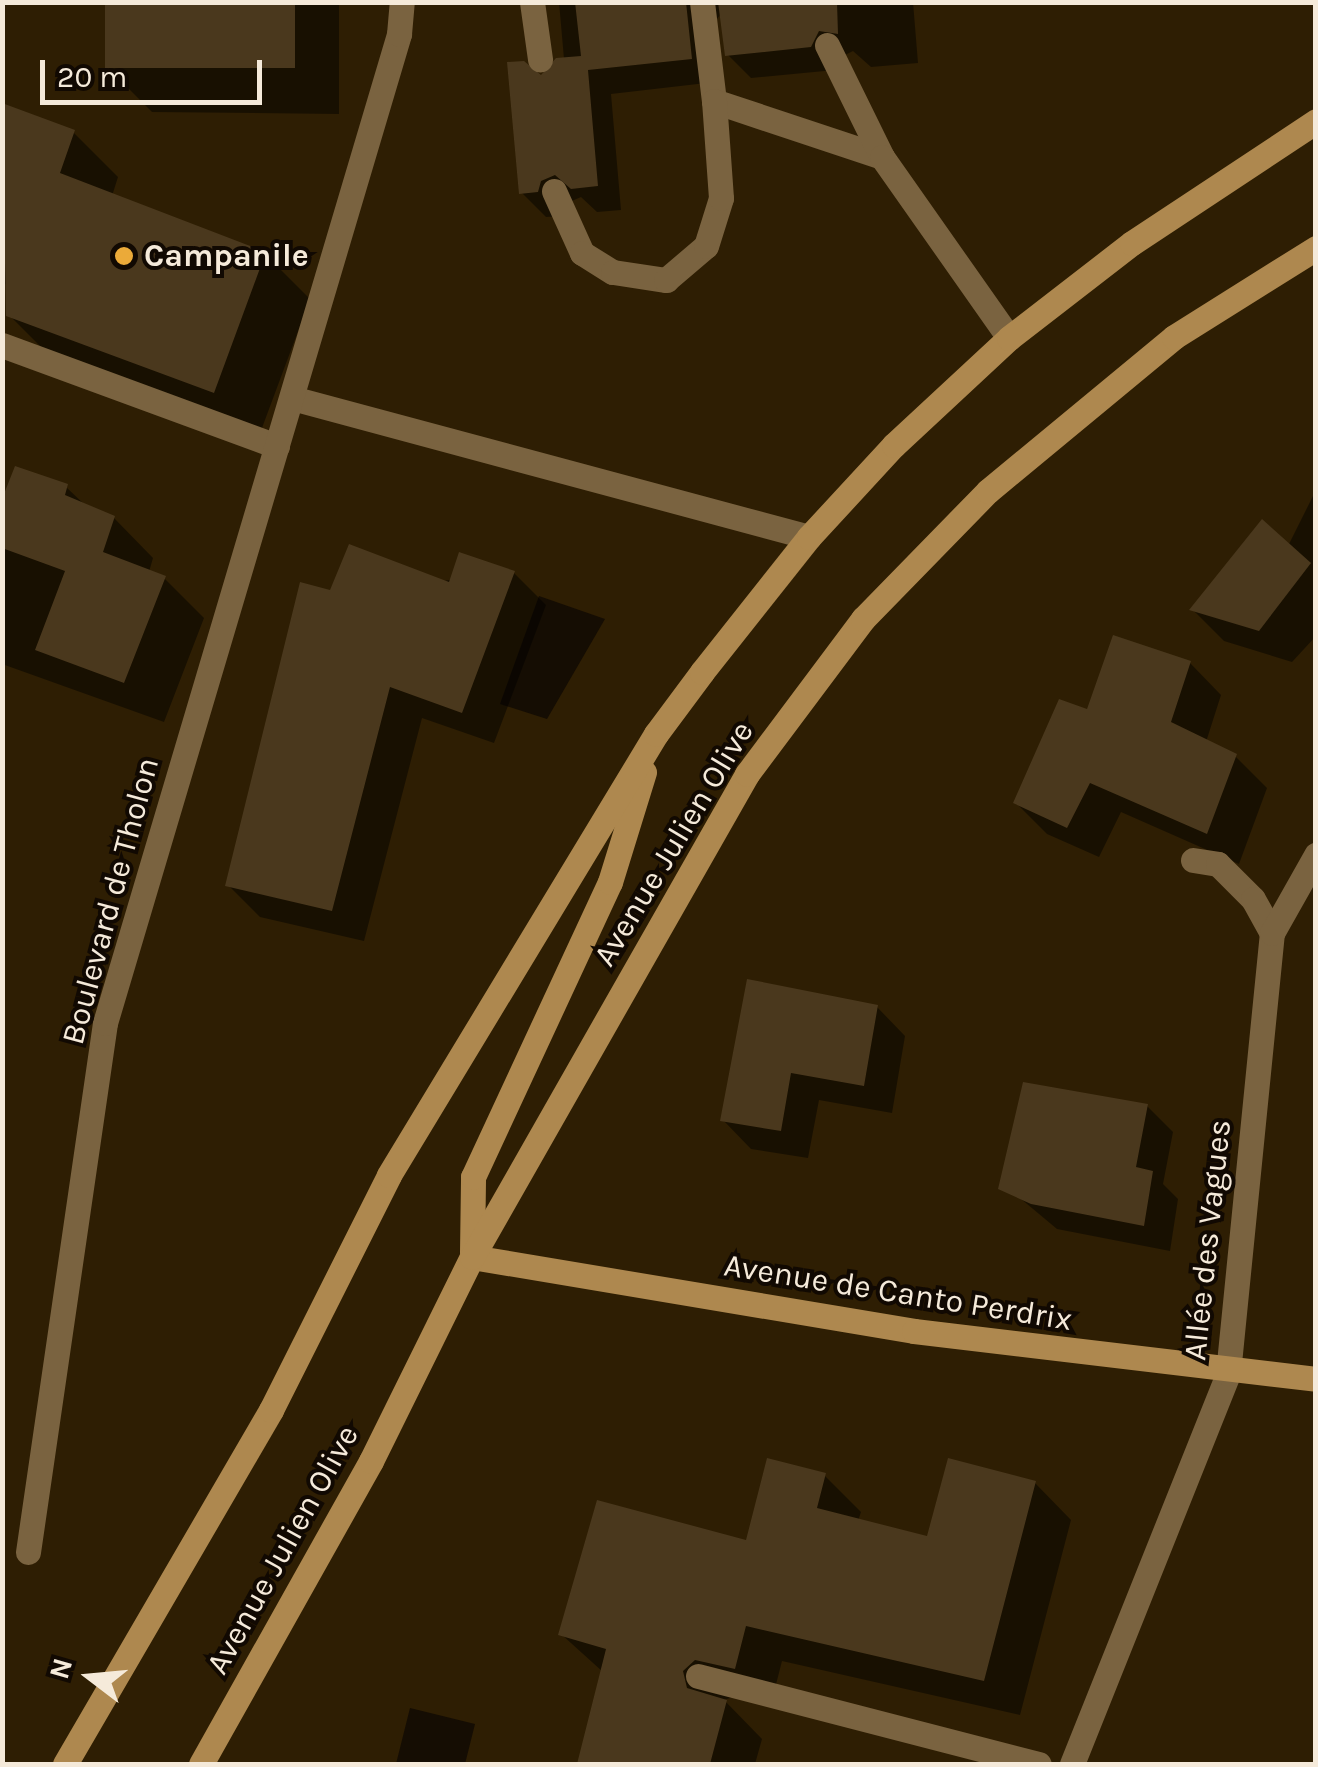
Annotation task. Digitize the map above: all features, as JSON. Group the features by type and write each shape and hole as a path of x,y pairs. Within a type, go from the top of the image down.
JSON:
{"main road":[{"name":"Avenue Julien Olive","path":"66,1764 270,1410 389,1175 656,734 809,537 894,445 1009,338 1132,243 1316,121"},
{"name":"Avenue Julien Olive","path":"200,1764 371,1461 472,1257 747,774 863,619 988,491 1146,361 1316,248"},
{"name":"Avenue Julien Olive","path":"472,1257 473,1177 610,882 656,734"},
{"name":"Avenue de Canto Perdrix","path":"472,1257 914,1331 1228,1373 1316,1379"}],"street":[{"name":"Boulevard de Tholon","path":"28,1552 105,1023 399,34 402,2"},
{"path":"532,2 540,59"},
{"path":"554,191 582,253 614,272 666,280 706,246 720,198 702,2"},
{"path":"827,46 882,157 1009,338"},
{"path":"714,101 882,157"},
{"path":"2,345 277,446"},
{"path":"292,398 809,537"},
{"name":"Allée des Vagues","path":"1072,1764 1228,1373 1272,933 1316,855"},
{"path":"1194,860 1218,864 1253,899 1272,933"},
{"path":"698,1676 1039,1764"}],"shaded area":[{"path":"539,596 605,619 547,719 500,704"},
{"path":"410,1708 475,1724 465,1764 396,1764"}],"building":[{"path":"105,2 295,2 295,68 105,68"},
{"path":"575,2 686,2 692,59 588,70 598,186 571,189 555,175 541,181 538,192 519,194 507,62 524,61 541,75 556,58 581,56"},
{"path":"718,2 837,2 838,34 819,31 811,47 725,56"},
{"path":"2,103 75,130 60,173 266,252 214,393 6,316"},
{"path":"15,466 68,484 65,495 115,516 103,552 166,576 124,683 35,650 65,571 2,548 2,499"},
{"path":"1262,519 1311,563 1259,631 1189,610"},
{"path":"349,544 449,582 459,552 515,571 462,713 390,687 332,911 225,886 300,582 330,590"},
{"path":"1113,635 1191,661 1171,722 1237,754 1207,834 1090,783 1067,828 1013,803 1059,699 1087,709"},
{"path":"747,979 878,1005 864,1086 791,1073 781,1131 720,1121"},
{"path":"1023,1082 1148,1104 1136,1167 1153,1171 1144,1226 1031,1204 998,1189"},
{"path":"767,1458 826,1473 817,1508 927,1536 948,1458 1036,1481 984,1681 746,1626 735,1669 695,1660 683,1671 687,1688 727,1700 710,1764 577,1764 606,1649 558,1635 597,1500 746,1540"}],"place":[{"name":"Campanile","path":"124,256"}]}
